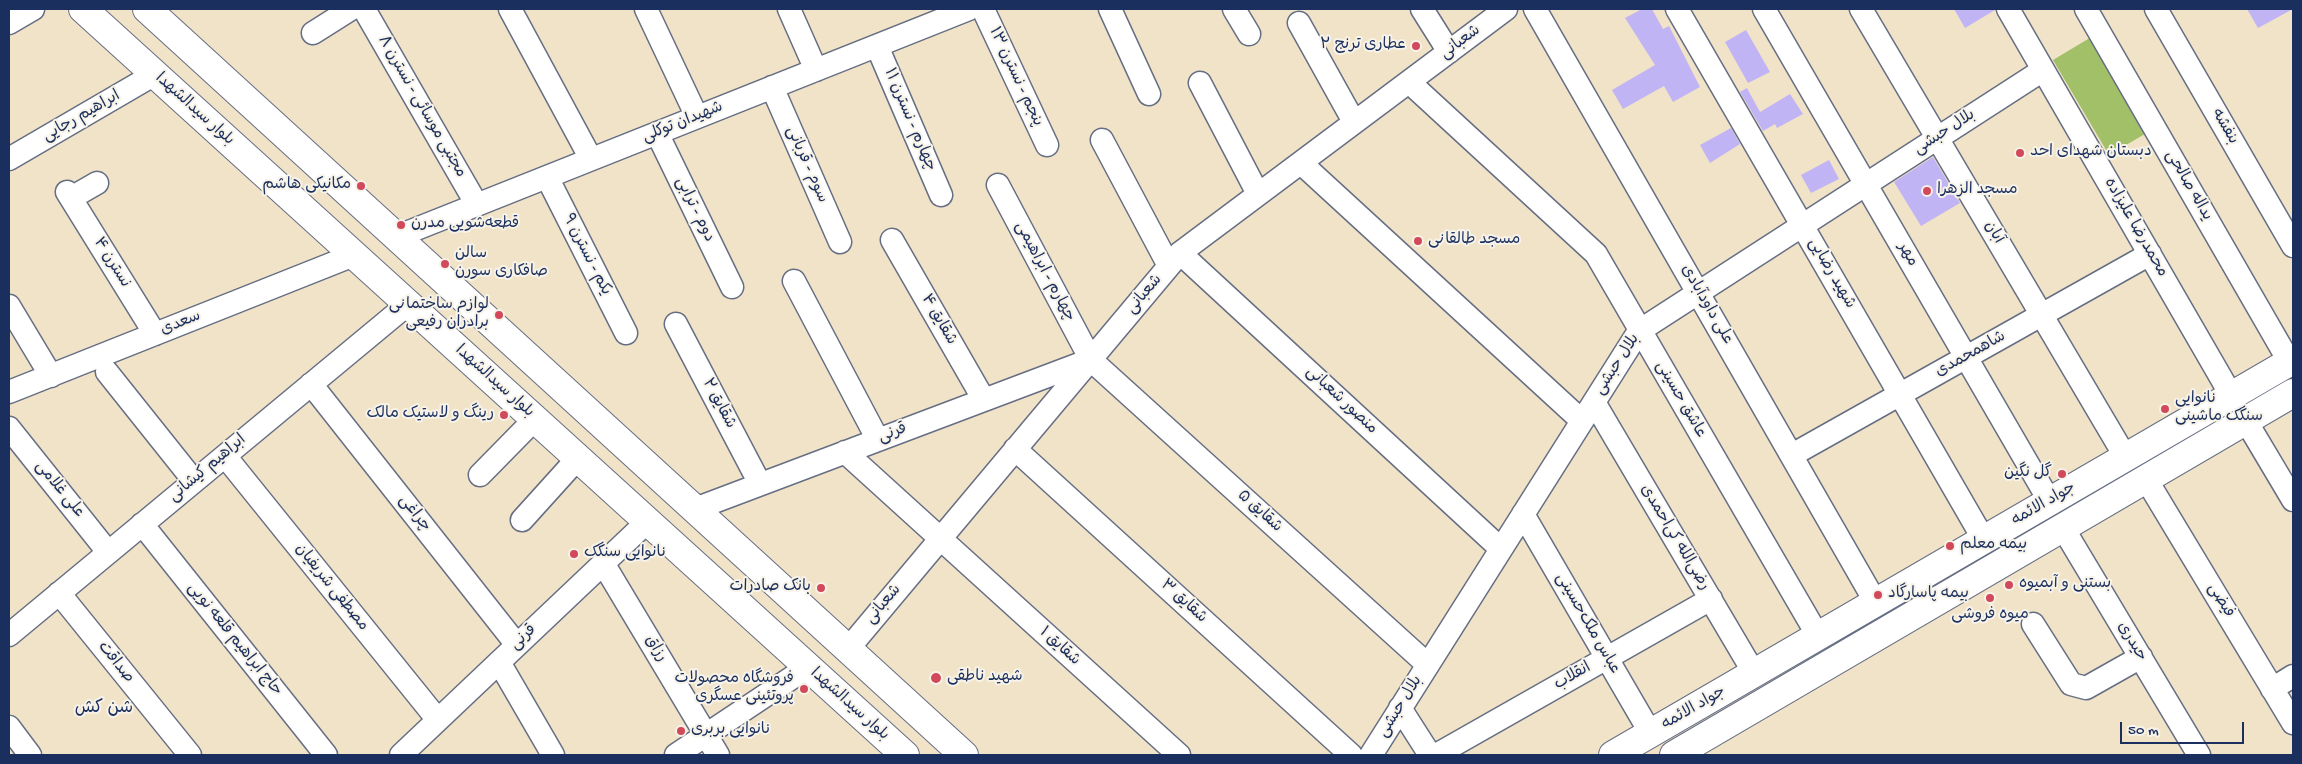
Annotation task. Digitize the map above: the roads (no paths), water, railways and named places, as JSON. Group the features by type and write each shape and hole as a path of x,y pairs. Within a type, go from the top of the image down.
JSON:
{"main road":[{"name":"بلوار سیدالشهدا","path":"83,9 905,755"},
{"path":"154,11 396,237 964,755"},
{"name":"جواد الائمه","path":"1614,755 2291,361"},
{"name":"جواد الائمه","path":"1674,755 2293,393"},
{"path":"2050,502 2063,528"},
{"path":"648,521 694,509"},
{"path":"808,667 848,649"}],"street":[{"path":"9,23 33,9"},
{"path":"313,33 351,9"},
{"name":"مجتبی موسائی - نسترن ۸","path":"364,9 477,204"},
{"path":"510,9 591,159"},
{"path":"646,9 697,117"},
{"path":"789,9 816,70"},
{"name":"شهیدان توکلی","path":"396,237 877,46 928,16 969,9"},
{"name":"پنجم - نسترن ۱۳","path":"982,9 1047,145"},
{"path":"1110,9 1149,94"},
{"path":"1234,9 1249,34"},
{"path":"1422,9 1449,52"},
{"name":"شعبانی","path":"848,649 1175,259 1258,194 1506,9"},
{"name":"علی داودآبادی","path":"1535,9 1876,603"},
{"name":"شهید رضایی","path":"1678,9 1984,540"},
{"name":"مهر","path":"1764,9 2050,502"},
{"name":"آبان","path":"1861,9 2126,458"},
{"name":"محمدرضا علیزاده","path":"2008,9 2231,395"},
{"name":"یداله صالحی","path":"2086,9 2291,361"},
{"name":"بنفشه","path":"2156,9 2293,246"},
{"path":"1299,23 1354,122"},
{"name":"چهارم - نسترن ۱۱","path":"877,46 941,195"},
{"name":"بلال حبشی","path":"1371,755 1639,331 2044,70"},
{"name":"ابراهیم رجایی","path":"9,159 155,74"},
{"name":"عاشق حسینی","path":"1409,82 1596,254 1639,331 1818,636"},
{"path":"1200,83 1258,194"},
{"name":"سوم - قربانی","path":"772,87 840,242"},
{"name":"دوم - ترابی","path":"657,133 732,287"},
{"name":"منصور شعبانی","path":"1102,140 1175,259 1501,549"},
{"path":"1301,163 1588,412"},
{"name":"یکم - نسترن ۹","path":"547,177 626,332"},
{"name":"نسترن ۴","path":"97,183 69,195 155,334"},
{"name":"چهارم - ابراهیمی","path":"998,185 1090,360"},
{"name":"شقایق ۴","path":"892,240 984,400"},
{"name":"شاهمحمدی","path":"1792,455 2150,254"},
{"name":"سعدی","path":"9,392 354,255"},
{"path":"794,281 878,440"},
{"name":"ابراهیم کیشانی","path":"13,623 59,593 408,304"},
{"path":"9,306 51,376"},
{"name":"شقایق ۲","path":"676,324 760,484"},
{"name":"قرنی","path":"694,509 1090,360"},
{"name":"شقایق ۵","path":"1090,360 1428,665"},
{"path":"107,372 194,481"},
{"name":"چراغی","path":"311,384 517,645"},
{"name":"رضی‌الله کی‌احمدی","path":"1588,412 1711,599 1754,673"},
{"path":"480,475 535,419"},
{"path":"2246,421 2293,500"},
{"name":"علی غلامی","path":"13,441 108,552"},
{"name":"شقایق ۳","path":"1015,449 1351,755"},
{"name":"شقایق ۱","path":"845,452 939,540 1178,755"},
{"name":"مصطفی شریفیان","path":"225,456 438,720"},
{"path":"522,520 578,458"},
{"name":"فیضی","path":"2146,479 2293,723"},
{"name":"عباس ملک‌حسینی","path":"1523,514 1651,734"},
{"name":"قرنی","path":"401,755 648,521"},
{"name":"حاج ابراهیم قلعه نویی","path":"142,524 326,755"},
{"name":"حیدری","path":"2063,528 2199,755"},
{"name":"رزاق","path":"603,563 718,755"},
{"name":"صداقت","path":"59,593 190,755"},
{"name":"انقلاب","path":"1436,755 1711,599"},
{"path":"2033,624 2071,684 2078,687 2086,688 2140,657"},
{"path":"499,662 553,755"},
{"path":"676,755 808,667"},
{"path":"2272,689 2293,676"},
{"path":"1400,708 1430,755"},
{"path":"9,727 30,755"}],"place":[{"name":"عطاری ترنج ۲","path":"1416,46"},
{"name":"دبستان شهدای احد","path":"2020,153"},
{"name":"مکانیکی هاشم","path":"361,186"},
{"name":"مسجد الزهرا","path":"1927,191"},
{"name":"قطعه‌شویی مدرن","path":"401,225"},
{"name":"مسجد طالقانی","path":"1418,241"},
{"name":"سالن صافکاری سورن","path":"445,264"},
{"name":"لوازم ساختمانی برادران رفیعی","path":"499,315"},
{"name":"نانوایی سنگک ماشینی","path":"2165,409"},
{"name":"رینگ و لاستیک مالک","path":"504,415"},
{"name":"گل نگین","path":"2062,474"},
{"name":"بیمه معلم","path":"1950,546"},
{"name":"نانوایی سنگک","path":"574,554"},
{"name":"بستنی و آبمیوه","path":"2009,585"},
{"name":"بانک صادرات","path":"821,588"},
{"name":"بیمه پاسارگاد","path":"1878,595"},
{"name":"میوه فروشی","path":"1990,598"},
{"name":"شهید ناطقی","path":"936,678"},
{"name":"فروشگاه محصولات پروتئینی عسگری","path":"804,689"},
{"name":"نانوایی بربری","path":"681,731"}],"district":[{"name":"شن کش","path":"104,709"}]}
